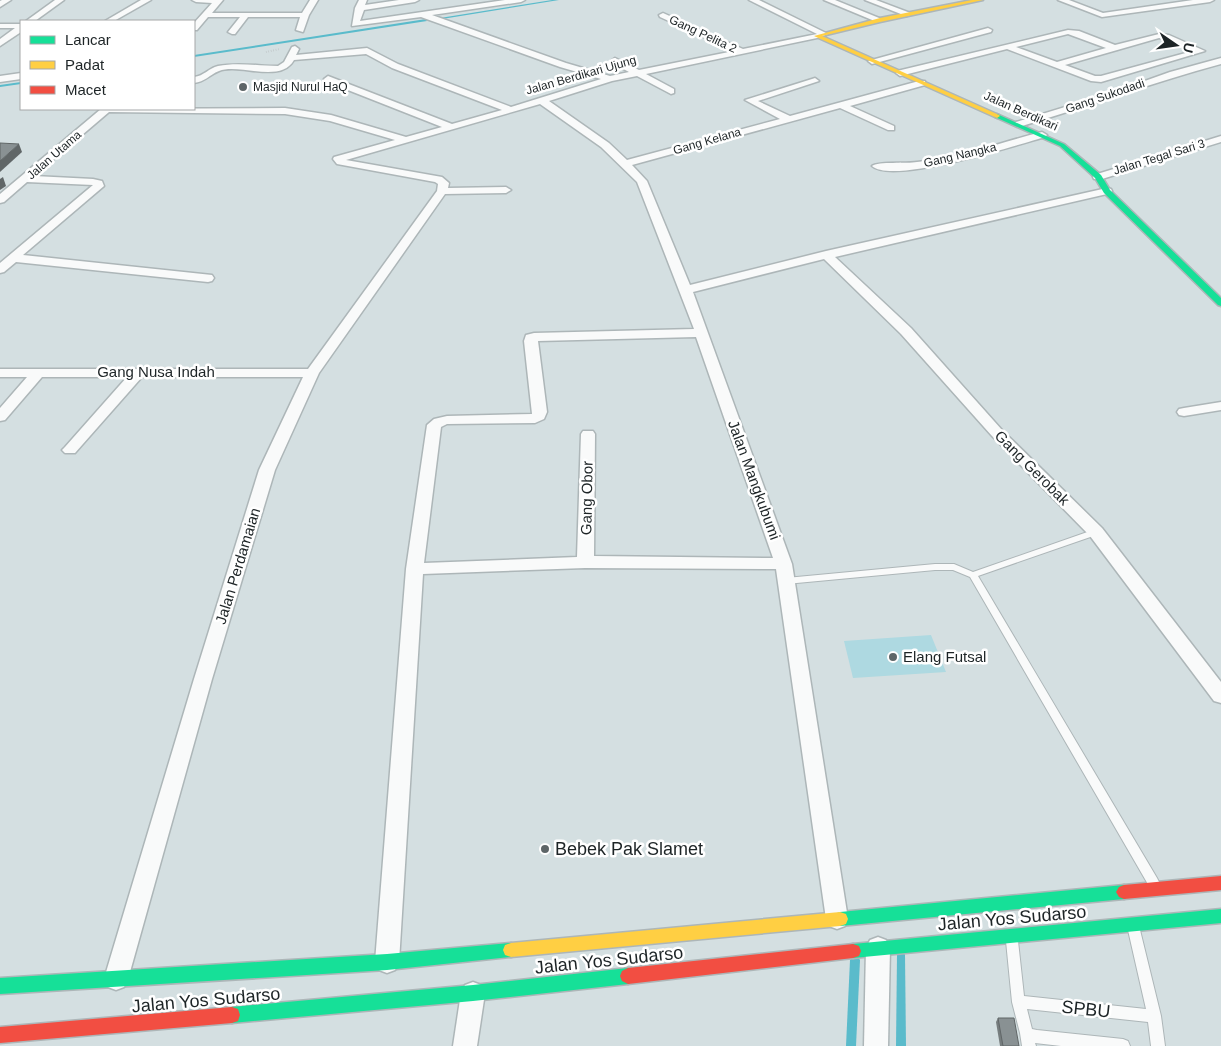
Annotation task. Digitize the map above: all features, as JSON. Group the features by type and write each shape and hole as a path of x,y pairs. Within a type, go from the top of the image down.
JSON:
{"main road":[{"name":"Jalan Berdikari Ujung","path":"820,35 880,20 980,0"},
{"name":"Jalan Berdikari","path":"820,35 872,61 1042,134 1062,145 1098,177 1107,191 1221,303"},
{"name":"Jalan Yos Sudarso","path":"0,987 387,962 1221,883"},
{"name":"Jalan Yos Sudarso","path":"0,1035 28,1040 878,948 1221,916"}],"street":[{"path":"0,5 8,0"},
{"path":"31,20 60,0"},
{"path":"111,20 147,0"},
{"path":"196,0 219,0"},
{"path":"195,27 219,0"},
{"path":"300,30 305,15 314,0"},
{"path":"363,0 358,8 355,24 521,0"},
{"path":"358,8 415,0"},
{"path":"753,0 820,35"},
{"path":"828,0 880,20"},
{"path":"869,0 909,14"},
{"path":"1062,0 1102,15 1210,0"},
{"path":"206,15 305,15"},
{"path":"424,15 563,65 610,79"},
{"name":"Gang Pelita 2","path":"663,15 742,52"},
{"path":"232,32 245,16"},
{"path":"0,26 20,27"},
{"path":"0,43 20,28"},
{"path":"872,61 988,30"},
{"path":"900,72 1070,32 1114,48"},
{"name":"Jalan Berdikari Ujung","path":"442,190 444,183 438,179 338,161 341,157 511,110 610,79 820,35"},
{"path":"1008,47 1056,65 1100,79 1201,51 1169,37 1159,36 1056,65"},
{"path":"195,80 204,79 220,68 280,68 285,66 295,49"},
{"path":"291,58 367,51 395,66 511,110"},
{"path":"615,61 671,91"},
{"name":"Gang Sukodadi","path":"1019,124 1117,94 1173,74 1221,61"},
{"path":"0,79 20,76"},
{"path":"328,78 452,127"},
{"path":"788,119 750,100 815,81"},
{"name":"Gang Kelana","path":"626,164 922,82"},
{"name":"Jalan Mangkubumi","path":"542,101 605,145 642,181 686,290 785,572 837,919"},
{"path":"841,105 891,128"},
{"path":"195,109 285,110 331,118 404,140"},
{"name":"Jalan Utama","path":"0,200 105,110"},
{"name":"Gang Nangka","path":"877,166 899,168 938,162 1042,134"},
{"name":"Jalan Tegal Sari 3","path":"1098,177 1221,139"},
{"path":"0,269 99,186 93,182 26,179"},
{"path":"442,190 506,190"},
{"name":"Jalan Perdamaian","path":"116,979 203,679 267,470 312,372 442,190"},
{"path":"686,290 826,255 1107,191"},
{"name":"Gang Gerobak","path":"826,255 906,331 997,433 1096,532 1221,696"},
{"path":"14,258 208,278"},
{"path":"387,962 415,569 434,425 447,420 535,419 539,416 531,338 701,333"},
{"path":"0,417 39,372"},
{"path":"70,450 138,372"},
{"name":"Gang Nusa Indah","path":"0,373 312,372"},
{"path":"1184,412 1221,406"},
{"name":"Gang Obor","path":"585,562 588,434"},
{"path":"415,569 585,562 758,562 785,572"},
{"path":"876,1046 878,948"},
{"path":"465,1046 473,993"}],"lane":[{"path":"973,575 1096,532"},
{"path":"785,572 954,567 973,575 1157,889"},
{"path":"1132,924 1154,1016 1159,1046"},
{"name":"SPBU","path":"1012,937 1018,1002 1028,1039 1037,1037 1123,1046"},
{"name":"SPBU","path":"1018,1002 1154,1016"}],"shaded area":[{"name":"Elang Futsal","path":"931,635 946,672 853,678 844,641"}],"building":[{"path":"0,143 19,144 0,161"},
{"path":"998,1018 1014,1018 1019,1046 1003,1046"}],"waterway":[{"path":"442,18 558,0"},
{"path":"195,56 426,20"},
{"path":"0,86 20,83"},
{"path":"901,955 901,1046"},
{"path":"851,1046 855,960"}],"traffic: fast":[{"path":"997,116 1062,145 1098,177 1107,191 1221,303"},
{"path":"840,919 1124,892"},
{"path":"853,951 1221,916"},
{"path":"0,986 387,962 511,950"},
{"path":"232,1015 473,993 628,976"}],"traffic: slow":[{"path":"817,36 880,20 980,0"},
{"path":"817,36 997,116"},
{"path":"511,950 840,919"}],"traffic: jam":[{"path":"1124,892 1221,883"},
{"path":"628,976 853,951"},
{"path":"0,1035 232,1015"}],"place":[{"name":"Masjid Nurul HaQ","path":"243,87"},
{"name":"Elang Futsal","path":"893,657"},
{"name":"Bebek Pak Slamet","path":"545,849"}]}
